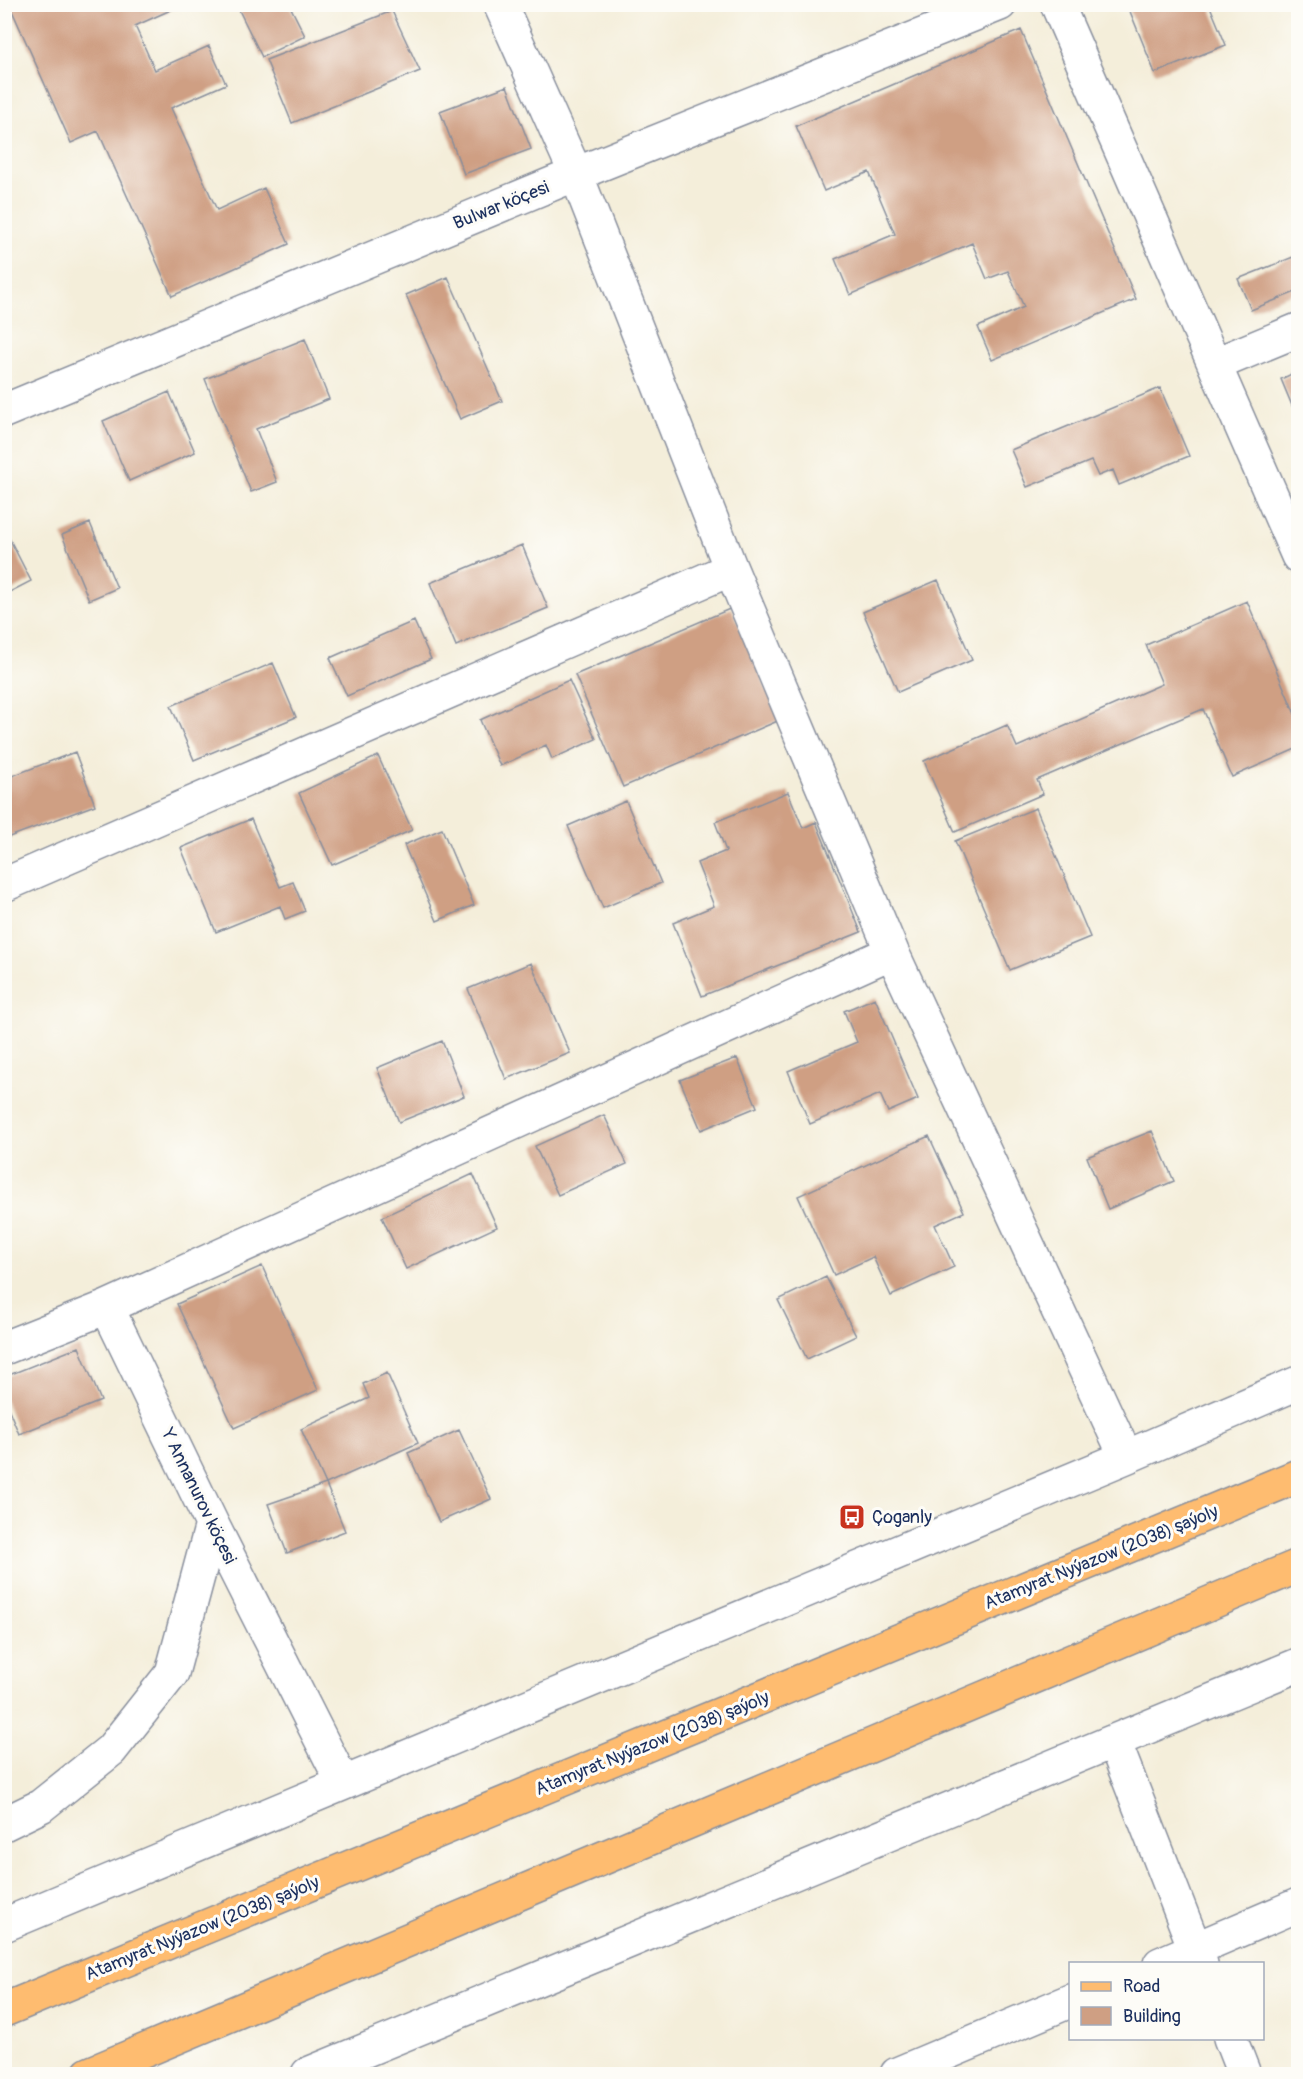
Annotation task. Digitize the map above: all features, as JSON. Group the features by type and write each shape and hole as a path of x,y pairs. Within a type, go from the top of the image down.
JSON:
{"main road":[{"name":"Atamyrat Nyýazow (2038) şaýoly","path":"4,2010 1299,1476"},
{"path":"89,2074 1299,1566"}],"street":[{"path":"500,4 576,174 731,569 892,952 1126,1457"},
{"name":"Bulwar köçesi","path":"4,411 576,174 1000,4"},
{"path":"1057,4 1299,556"},
{"path":"1216,364 1299,330"},
{"path":"4,885 731,569"},
{"path":"4,1348 107,1307 892,952"},
{"name":"Y Annanurov köçesi","path":"107,1307 212,1524 343,1783"},
{"path":"4,1925 1299,1383"},
{"path":"4,1824 41,1806 111,1750 172,1673 212,1524"},
{"path":"308,2074 1299,1665"},
{"path":"1114,1741 1198,1956"},
{"path":"1170,1962 1198,1956 1299,1905"},
{"path":"897,2074 1069,2002"},
{"path":"1231,2040 1244,2074"}],"building":[{"path":"13,4 184,4 135,26 155,70 209,46 226,84 171,108 217,210 264,188 289,244 172,296 98,131 71,143 10,6"},
{"path":"236,4 289,4 305,36 262,57"},
{"path":"1127,4 1209,4 1226,45 1155,73"},
{"path":"390,5 406,5 392,11"},
{"path":"392,11 420,71 292,123 266,60"},
{"path":"1021,30 1136,299 992,360 978,327 1024,307 1008,271 987,279 972,243 850,295 835,259 895,234 869,172 824,191 796,126"},
{"path":"507,86 531,149 464,174 440,111"},
{"path":"1298,255 1298,291 1251,310 1238,279"},
{"path":"448,277 502,401 460,419 406,295"},
{"path":"305,339 329,399 256,429 277,482 251,492 205,379"},
{"path":"1298,371 1298,420 1281,379"},
{"path":"1160,388 1189,456 1119,485 1113,470 1098,476 1091,461 1027,487 1011,450"},
{"path":"169,392 195,452 129,481 103,421"},
{"path":"90,523 117,588 89,600 62,535"},
{"path":"4,528 31,581 4,595"},
{"path":"522,545 548,608 456,646 430,583"},
{"path":"938,580 972,660 898,692 863,612"},
{"path":"1247,601 1298,721 1298,748 1232,777 1203,709 1037,780 1043,794 955,832 924,761 1007,725 1017,747 1162,684 1146,645"},
{"path":"732,608 780,720 623,787 575,675"},
{"path":"414,621 431,659 347,696 330,658"},
{"path":"273,663 296,717 194,760 171,706"},
{"path":"569,680 596,739 552,759 546,745 500,766 480,720"},
{"path":"75,752 95,805 4,839 4,779"},
{"path":"378,756 412,830 332,865 299,793"},
{"path":"788,792 803,828 816,822 861,932 702,996 673,923 714,906 697,863 726,851 715,822"},
{"path":"626,801 661,883 603,908 568,826"},
{"path":"1036,808 1090,937 1010,970 955,841"},
{"path":"251,819 280,887 293,882 305,911 285,919 280,906 216,932 181,848"},
{"path":"442,829 474,905 437,921 404,845"},
{"path":"531,963 570,1053 506,1079 468,989"},
{"path":"875,998 918,1099 888,1112 880,1094 810,1124 788,1071 857,1042 844,1011"},
{"path":"442,1041 464,1096 399,1122 377,1068"},
{"path":"737,1058 757,1107 701,1130 680,1080"},
{"path":"604,1115 627,1164 558,1195 535,1146"},
{"path":"1152,1131 1174,1181 1108,1209 1087,1157"},
{"path":"929,1136 964,1212 935,1225 954,1267 891,1296 873,1257 834,1275 798,1196"},
{"path":"473,1174 497,1227 406,1269 382,1217"},
{"path":"262,1266 318,1390 234,1428 177,1304"},
{"path":"826,1277 856,1336 807,1359 778,1300"},
{"path":"79,1347 101,1401 19,1434 4,1398 4,1377"},
{"path":"387,1373 418,1443 326,1484 301,1429 369,1398 363,1384"},
{"path":"459,1430 491,1499 439,1522 408,1453"},
{"path":"326,1484 345,1531 287,1553 268,1504"}],"place":[{"name":"Çoganly","path":"852,1517"}]}
